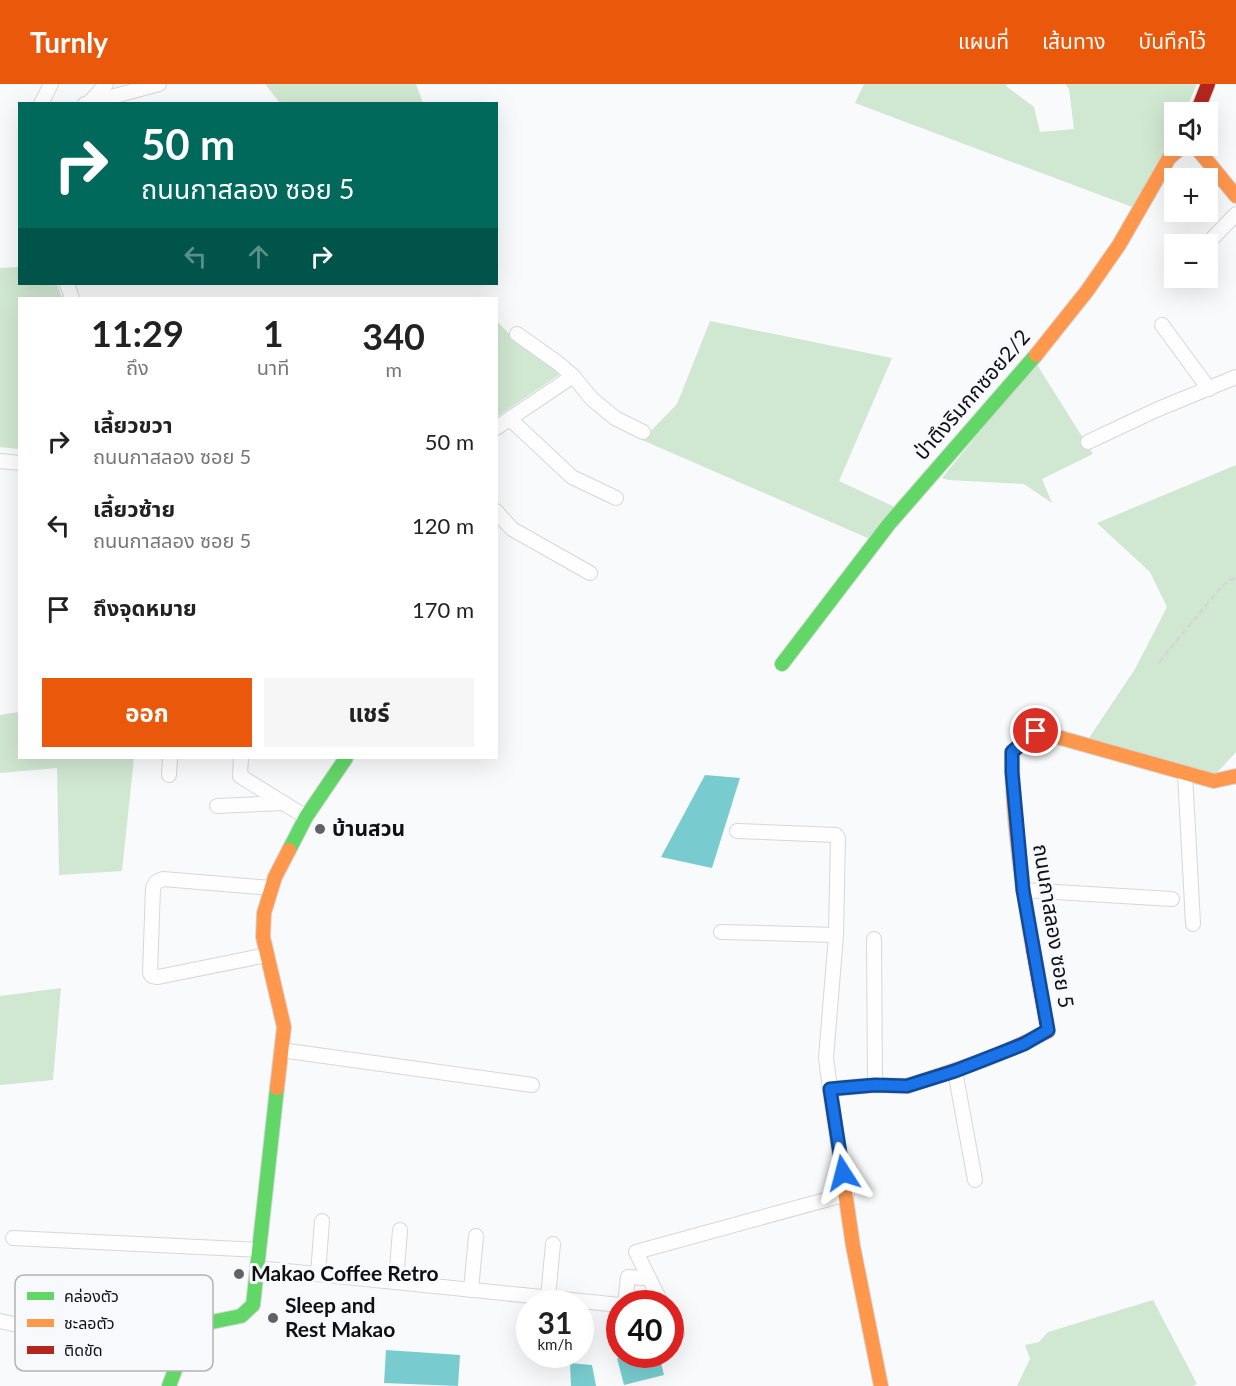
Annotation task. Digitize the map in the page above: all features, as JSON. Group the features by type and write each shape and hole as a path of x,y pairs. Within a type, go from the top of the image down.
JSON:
{"street":[{"path":"42,102 51,84"},
{"path":"88,102 106,84"},
{"path":"91,102 159,84"},
{"path":"1201,102 1208,84"},
{"name":"ป่าตึงริมกกซอย2/2","path":"782,664 889,524 1027,366 1088,291 1119,245 1172,156"},
{"path":"1204,156 1236,196"},
{"path":"1217,234 1236,214"},
{"path":"1161,325 1209,388"},
{"path":"517,334 573,376 592,399 615,418 643,432"},
{"path":"498,427 573,376"},
{"path":"1088,442 1156,410 1236,377"},
{"path":"510,419 572,477 616,498"},
{"path":"0,461 18,463"},
{"path":"498,514 512,529 590,573"},
{"name":"ถนนกาสลอง ซอย 5","path":"830,1089 875,1085 907,1086 955,1071 1024,1044 1048,1030 1023,890 1012,772 1012,752 1036,731 1214,781 1236,776"},
{"path":"169,775 170,759"},
{"path":"241,759 240,776 306,817"},
{"path":"213,1322 241,1316 253,1305 284,1027 263,937 264,913 275,877 306,817 345,759"},
{"path":"1185,773 1194,924"},
{"path":"217,806 284,803"},
{"path":"737,831 836,835 838,838 836,935 826,1058 853,1245 881,1386"},
{"path":"267,955 158,977 150,973 153,888 156,882 163,879 271,888"},
{"path":"1023,890 1172,899"},
{"path":"721,932 836,935"},
{"path":"874,939 875,1085"},
{"path":"281,1050 532,1085"},
{"path":"955,1071 975,1180"},
{"path":"655,1290 636,1252 847,1194"},
{"path":"318,1274 322,1221"},
{"path":"396,1282 400,1230"},
{"path":"471,1290 476,1236"},
{"path":"13,1238 259,1250"},
{"path":"549,1290 553,1244"},
{"path":"257,1268 516,1295"},
{"path":"627,1290 628,1277 644,1278"},
{"path":"0,1321 15,1324"},
{"path":"169,1386 174,1371"}],"path":[{"path":"1159,662 1223,585 1236,577"}],"green space":[{"path":"265,84 416,84 423,102 279,102"},
{"path":"864,84 1007,84 1006,86 1034,107 1040,132 1074,129 1069,89 1065,84 1197,84 1189,102 1164,102 1164,154 1135,208 855,103"},
{"path":"18,267 18,285 57,285 62,297 18,297 18,449 0,447 0,268"},
{"path":"710,321 892,358 839,481 897,508 870,539 642,440 677,404"},
{"path":"498,322 510,335 560,374 498,416"},
{"path":"1036,363 1093,454 1042,479 1052,503 1024,484 942,478"},
{"path":"1236,465 1236,752 1214,776 1089,738 1135,669 1167,607 1150,572 1097,523"},
{"path":"18,712 18,759 134,759 122,871 59,875 57,768 0,773 0,715"},
{"path":"61,988 53,1080 0,1085 0,996"},
{"path":"1153,1300 1197,1384 1192,1386 1017,1386 1030,1359 1025,1345 1039,1342 1048,1332"}],"water":[{"path":"705,775 740,778 712,868 661,857"},
{"path":"386,1350 460,1355 458,1386 384,1383"},
{"path":"570,1368 593,1368 596,1386 571,1386"},
{"path":"620,1368 662,1368 664,1375 624,1385"}],"traffic: fast":[{"path":"782,664 889,524 1036,355"},
{"path":"289,850 306,817 345,759"},
{"path":"213,1322 241,1316 253,1305 277,1088"},
{"path":"169,1386 175,1371"}],"traffic: slow":[{"path":"1036,355 1087,291 1119,245 1171,156"},
{"path":"1203,156 1236,196"},
{"path":"1033,949 1016,826 1012,752 1036,731 1214,781 1236,776"},
{"path":"277,1088 284,1027 263,937 264,913 275,877 289,850"},
{"path":"881,1386 853,1246 830,1089 875,1085 907,1086 919,1082"}],"traffic: jam":[{"path":"1201,102 1208,84"},
{"path":"919,1082 985,1060 1048,1031 1033,949"}],"place":[{"name":"บ้านสวน","path":"320,829"},
{"name":"Makao Coffee Retro","path":"239,1274"},
{"name":"Sleep and Rest Makao","path":"273,1318"}],"route":[{"path":"843,1173 830,1089 875,1085 907,1086 955,1071 1024,1044 1048,1030 1023,890 1012,772 1012,752 1036,731"}]}
